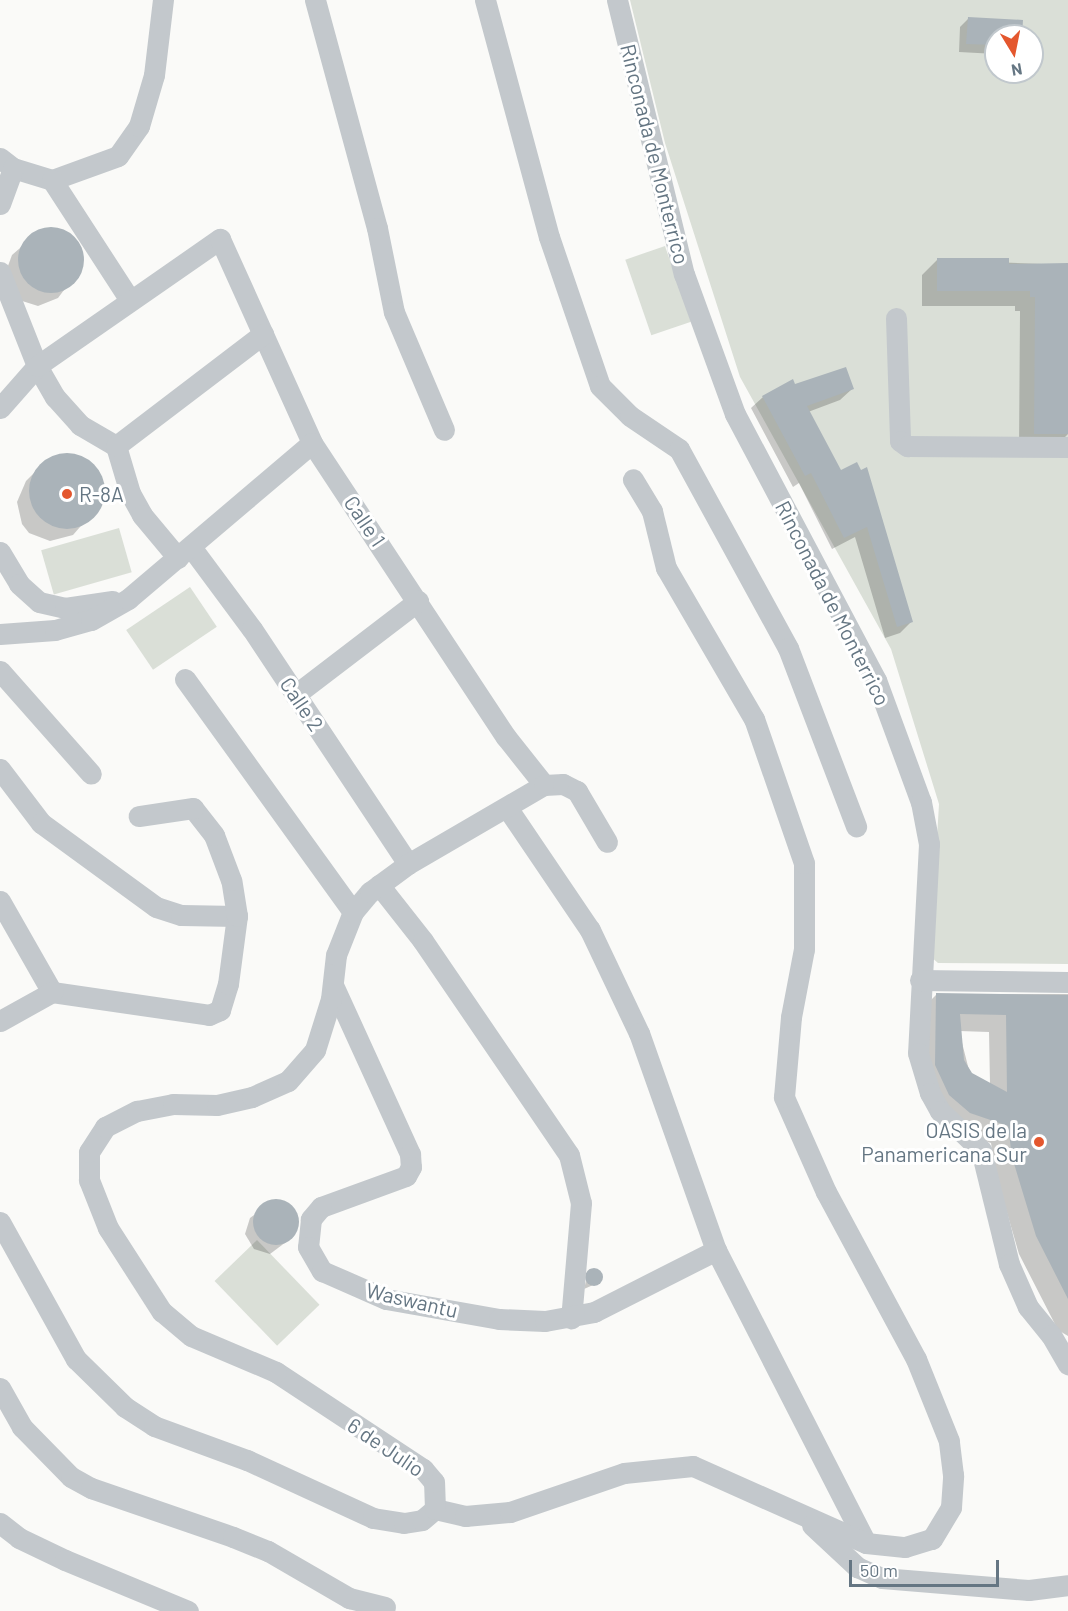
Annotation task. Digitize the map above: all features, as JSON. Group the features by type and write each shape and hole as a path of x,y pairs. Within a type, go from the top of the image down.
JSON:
{"street":[{"path":"52,180 118,156 129,143 154,75 163,0"},
{"path":"315,0 377,228 393,312 444,430"},
{"path":"484,0 549,237 600,386 630,416 679,449 788,648 856,826"},
{"name":"Rinconada de Monterrico","path":"616,0 684,274 735,414 876,680 921,802 929,844 920,980 918,1053 930,1093 940,1111 981,1150 1009,1264 1028,1307 1056,1342 1068,1365"},
{"path":"0,204 7,163 52,180 130,300 37,366 0,408"},
{"name":"Calle 1","path":"130,300 220,239 312,443 506,737 544,785"},
{"path":"0,272 37,366 65,410 80,425 116,446 263,334"},
{"path":"896,318 900,441 907,446 1068,447"},
{"path":"0,634 55,630 91,620 128,598 185,553 312,443"},
{"name":"Calle 2","path":"116,446 130,493 142,515 185,553 295,694 408,864"},
{"path":"0,1222 76,1359 125,1407 154,1426 248,1460 373,1518 404,1523 422,1520 435,1509 465,1516 510,1512 624,1473 693,1467 866,1543 905,1547 932,1539 951,1507 954,1475 949,1442 916,1359 826,1192 784,1097 791,1017 804,949 804,863 754,719 666,568 652,511 633,479"},
{"path":"0,552 19,584 39,602 65,608 128,598"},
{"path":"295,694 418,601"},
{"path":"0,671 91,774"},
{"path":"185,679 353,912"},
{"path":"0,768 41,823 156,907 181,915 237,916"},
{"path":"333,985 336,955 353,912 379,885 408,864 508,809 544,785 563,784 577,791 607,842"},
{"path":"0,1021 52,992 215,1014 228,984 237,916 231,880 214,835 193,808 139,816"},
{"path":"508,809 590,930 639,1032 716,1250 866,1543"},
{"path":"379,885 423,941 569,1155 581,1203 572,1319"},
{"path":"0,902 52,992"},
{"path":"920,980 1068,982"},
{"name":"Waswantu","path":"333,985 410,1154 411,1167 406,1176 321,1207 311,1219 308,1232 313,1260 322,1271 386,1299 500,1319 572,1319 594,1312 716,1250"},
{"name":"6 de Julio","path":"333,985 315,1050 288,1081 252,1097 217,1104 173,1104 137,1111 105,1127 89,1152 89,1180 108,1228 162,1312 191,1336 276,1372 423,1469 435,1482 435,1509"},
{"path":"0,1388 22,1427 50,1459 81,1483 233,1536 268,1551 349,1598 384,1607"},
{"path":"800,1514 857,1567 882,1578 1029,1590 1068,1585"},
{"path":"0,1523 19,1538 65,1560 188,1611"}],"shaded area":[{"path":"630,0 1068,0 1068,964 938,963 930,956 939,804 891,649 740,377 665,143"},
{"path":"665,246 691,322 651,335 625,260"},
{"path":"119,528 132,572 54,595 41,550"},
{"path":"190,587 217,627 153,670 126,630"},
{"path":"257,1240 320,1305 277,1346 215,1281"}],"building":[{"path":"968,17 1023,20 1023,24 984,24 984,45 966,44"},
{"path":"51,227 64,229 74,237 82,247 84,260 82,273 74,283 64,291 51,293 38,291 28,283 20,273 18,260 20,247 28,237 38,229"},
{"path":"937,258 1009,258 1009,264 1068,263 1068,434 1034,434 1035,297 1030,297 1030,291 937,291"},
{"path":"846,367 854,389 807,406 841,470 857,462 861,470 867,467 913,622 897,627 867,527 844,538 811,473 805,476 762,396 793,379 795,384"},
{"name":"R-8A","path":"67,453 81,456 94,464 102,477 105,491 102,505 94,518 81,526 67,529 53,526 40,518 32,505 29,491 32,477 40,464 53,456"},
{"name":"OASIS de la Panamericana Sur","path":"936,993 1068,995 1068,1299 1036,1236 1012,1157 1008,1126 970,1113 949,1095 935,1065","holes":["960,1014 1006,1015 1007,1092 972,1073 964,1060"]},
{"path":"276,1199 285,1200 292,1206 298,1213 298,1231 292,1238 285,1244 276,1245 267,1244 260,1238 254,1231 253,1222 254,1213 260,1206 267,1200"},
{"path":"590,1268 598,1268 603,1273 601,1284 590,1286 585,1281 585,1273"}],"place":[{"name":"R-8A","path":"67,494"},
{"name":"OASIS de la Panamericana Sur","path":"1039,1142"}]}
